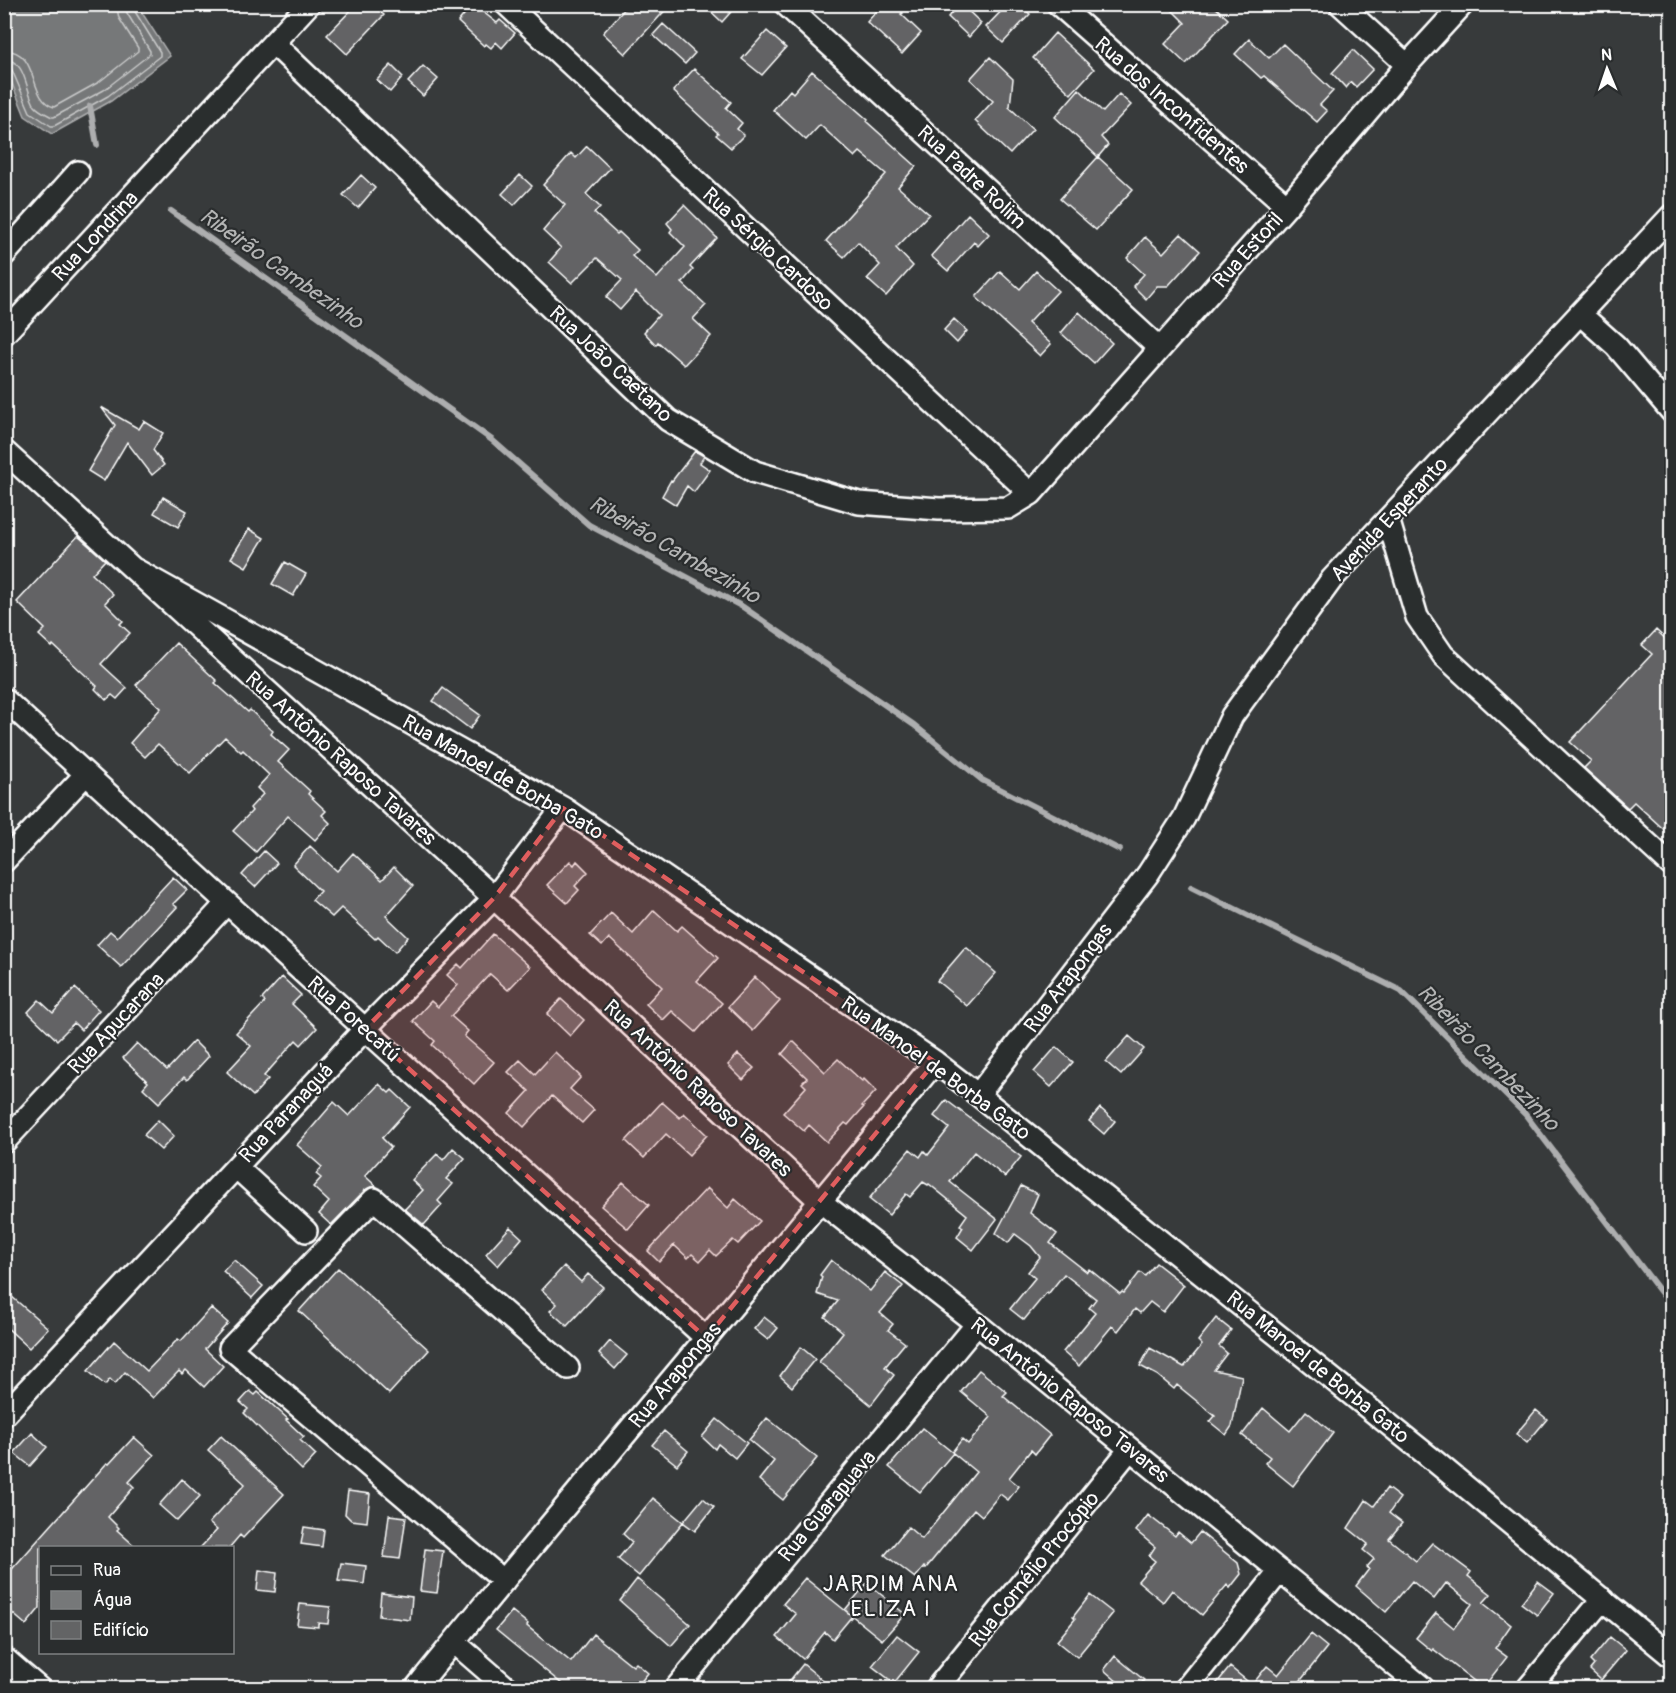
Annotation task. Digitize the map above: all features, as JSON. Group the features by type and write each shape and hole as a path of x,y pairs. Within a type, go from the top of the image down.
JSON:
{"street":[{"name":"Rua Londrina","path":"4,334 309,4"},
{"name":"Rua Sérgio Cardoso","path":"506,4 1031,494"},
{"name":"Rua Padre Rolim","path":"785,4 1160,349"},
{"name":"Rua dos Inconfidentes","path":"1058,4 1287,206"},
{"path":"1340,4 1407,65"},
{"name":"Rua Estoril","path":"1031,494 1287,206 1462,4"},
{"name":"Rua João Caetano","path":"273,44 668,420 755,472 859,503 939,509 1008,508 1031,494"},
{"path":"4,255 78,172"},
{"name":"Avenida Esperanto","path":"1157,860 1184,818 1232,716 1332,579 1671,215"},
{"path":"1580,314 1616,346 1671,412"},
{"name":"Rua Antônio Raposo Tavares","path":"4,451 494,898 820,1202 977,1324 1423,1689"},
{"path":"1388,519 1417,617 1443,655 1671,866"},
{"name":"Rua Manoel de Borba Gato","path":"136,570 562,808 934,1062 1437,1462 1671,1657"},
{"name":"Rua Porecatú","path":"4,699 706,1338"},
{"path":"4,861 86,774"},
{"name":"Rua Paranaguá","path":"4,1415 365,1029 494,898 562,808"},
{"name":"Rua Arapongas","path":"978,1095 1157,860"},
{"name":"Rua Apucarana","path":"4,1142 227,903"},
{"name":"Rua Arapongas","path":"416,1689 934,1062"},
{"path":"236,1167 306,1231"},
{"path":"504,1581 230,1348 374,1199 568,1368"},
{"name":"Rua Guarapuava","path":"676,1689 977,1324"},
{"name":"Rua Cornélio Procópio","path":"937,1689 1130,1449"},
{"path":"1186,1689 1280,1571"},
{"path":"1528,1689 1603,1599"},
{"path":"454,1642 507,1689"},
{"path":"4,1658 39,1689"}],"highlighted area":[{"path":"563,808 935,1062 706,1338 365,1029 494,898"}],"water":[{"path":"4,5 137,5 170,56 111,101 52,134 25,116 5,66"}],"building":[{"path":"357,4 372,4 384,15 347,54 327,35"},
{"path":"473,4 497,23 500,20 515,33 502,48 496,42 491,48 486,44 484,46 458,22"},
{"path":"629,4 671,4 625,54 603,33"},
{"path":"703,4 738,4 722,22"},
{"path":"883,4 894,4 921,33 902,54 867,22"},
{"path":"959,4 981,23 969,37 948,17"},
{"path":"1008,4 1019,4 1030,14 1003,43 986,27"},
{"path":"1166,4 1212,4 1228,19 1186,64 1165,44 1185,23"},
{"path":"663,24 695,53 685,64 653,35"},
{"path":"767,31 786,48 762,75 742,59"},
{"path":"1055,33 1094,69 1071,94 1033,58"},
{"path":"1249,39 1269,58 1283,44 1333,91 1320,105 1327,111 1317,122 1264,76 1261,78 1235,54"},
{"path":"1353,50 1373,69 1356,87 1351,82 1346,88 1332,73"},
{"path":"990,57 1013,79 1009,107 1033,129 1010,154 975,121 993,101 970,79"},
{"path":"391,65 403,77 390,92 377,80"},
{"path":"423,66 438,79 423,96 408,82"},
{"path":"694,69 731,102 726,108 742,123 737,129 744,135 731,148 673,91"},
{"path":"812,71 916,166 898,187 929,214 896,248 913,266 886,296 867,279 880,265 858,242 844,257 826,241 886,174 860,152 855,157 820,125 806,140 773,110 790,90 793,93"},
{"path":"1079,89 1103,112 1119,94 1131,105 1101,137 1108,145 1098,157 1055,117"},
{"path":"587,146 610,168 586,194 600,207 594,213 638,250 632,256 657,278 685,247 670,232 672,229 667,223 684,205 717,238 690,267 693,270 682,283 706,305 693,319 711,336 684,365 658,342 656,345 644,332 659,315 636,292 620,310 606,297 622,280 597,258 572,283 549,262 561,248 543,231 565,205 543,185 571,153 576,158"},
{"path":"1098,157 1133,189 1096,230 1060,199"},
{"path":"361,175 375,188 358,208 343,195"},
{"path":"520,175 532,186 514,205 502,194"},
{"path":"968,214 989,234 978,246 974,242 948,271 931,256"},
{"path":"1181,234 1200,251 1168,286 1157,286 1146,299 1133,286 1144,274 1127,258 1145,237 1163,253"},
{"path":"1000,271 1020,289 1036,271 1058,291 1028,323 1051,344 1040,356 976,297"},
{"path":"1079,312 1112,343 1094,363 1061,333"},
{"path":"954,319 967,331 957,343 944,330"},
{"path":"101,407 139,429 144,421 163,433 153,450 164,465 152,475 127,442 104,481 88,471 115,425"},
{"path":"695,451 704,456 700,463 710,470 694,492 687,486 676,505 662,496 671,480"},
{"path":"163,497 187,511 178,527 154,513"},
{"path":"249,529 264,538 246,567 231,558"},
{"path":"78,536 105,560 92,574 113,594 105,603 123,621 120,624 130,633 101,664 127,688 117,699 112,695 106,700 95,689 97,686 39,635 45,629 17,602"},
{"path":"285,562 306,574 293,596 272,584"},
{"path":"1656,630 1671,644 1671,836 1634,802 1628,808 1584,768 1591,761 1570,742 1652,654 1642,645"},
{"path":"176,643 217,681 215,683 273,731 271,734 289,750 278,762 310,791 308,794 326,811 322,815 330,823 315,840 288,816 256,852 233,831 252,811 250,808 263,794 257,788 269,775 243,750 241,752 225,737 190,773 158,744 145,757 130,743 161,708 136,685"},
{"path":"443,688 480,715 470,729 433,701"},
{"path":"310,846 337,871 353,853 382,880 394,867 413,886 386,916 408,937 395,952 378,936 375,939 341,908 332,917 312,900 320,891 293,865"},
{"path":"264,851 277,863 255,887 242,875"},
{"path":"570,861 574,865 577,861 588,872 575,886 579,890 567,903 547,885"},
{"path":"173,877 187,890 173,904 177,907 121,967 97,945 110,931 117,937"},
{"path":"654,910 677,931 682,926 718,958 697,981 722,1003 696,1032 672,1011 663,1020 646,1004 662,987 609,938 602,946 590,935 611,913 633,934"},
{"path":"493,934 530,967 508,990 490,974 451,1016 468,1031 464,1036 494,1062 474,1084 432,1045 435,1041 413,1021 431,1001 438,1007 458,985 447,975 458,964 462,968"},
{"path":"966,947 996,973 967,1006 937,981"},
{"path":"282,977 301,995 292,1004 317,1028 301,1045 296,1040 264,1076 268,1079 253,1096 227,1072 251,1046 236,1033 265,1002 262,999"},
{"path":"755,977 780,1001 753,1031 728,1007"},
{"path":"75,988 99,1010 81,1030 74,1023 57,1040 28,1012 39,1000 53,1013"},
{"path":"561,999 584,1020 570,1036 547,1014"},
{"path":"1129,1036 1144,1049 1121,1075 1106,1062"},
{"path":"194,1041 209,1056 187,1080 184,1077 159,1103 143,1088 148,1082 123,1058 137,1043 167,1070"},
{"path":"793,1041 825,1072 838,1059 876,1091 848,1125 845,1123 827,1142 809,1125 804,1131 783,1113 806,1087 802,1083 807,1078 782,1054"},
{"path":"1056,1047 1073,1062 1051,1087 1034,1072"},
{"path":"555,1052 581,1077 570,1089 594,1110 582,1123 552,1096 524,1127 509,1113 529,1091 508,1072 520,1060 535,1074"},
{"path":"738,1054 754,1068 743,1080 728,1065"},
{"path":"379,1084 389,1093 392,1090 410,1107 382,1138 391,1147 365,1176 377,1187 365,1190 331,1225 319,1214 329,1202 313,1187 321,1178 316,1174 322,1167 297,1145 334,1102 349,1116"},
{"path":"946,1100 1021,1157 1005,1177 974,1152 950,1182 997,1219 973,1250 957,1237 963,1227 960,1225 967,1215 929,1184 923,1182 910,1197 906,1194 889,1215 869,1199 910,1149 920,1157 924,1151 928,1155 949,1128 934,1116"},
{"path":"662,1102 680,1118 684,1113 707,1135 689,1155 666,1134 644,1158 626,1141"},
{"path":"1100,1108 1115,1121 1104,1134 1089,1121"},
{"path":"158,1120 174,1136 161,1150 144,1135"},
{"path":"453,1148 465,1158 446,1179 453,1184 438,1201 442,1205 424,1225 405,1209 423,1190 412,1180 437,1154 443,1160"},
{"path":"623,1182 649,1205 628,1229 601,1206"},
{"path":"1021,1186 1038,1194 1030,1213 1057,1234 1050,1243 1087,1272 1089,1269 1120,1294 1124,1293 1140,1272 1145,1276 1156,1263 1184,1285 1163,1312 1150,1302 1140,1313 1135,1309 1118,1331 1112,1326 1079,1366 1063,1352 1095,1313 1089,1308 1096,1299 1064,1274 1024,1320 1010,1309 1035,1278 1028,1272 1040,1257 1031,1246 1015,1234 1008,1243 996,1233"},
{"path":"707,1188 728,1208 735,1199 760,1221 738,1244 733,1240 716,1256 710,1250 700,1261 692,1254 688,1258 674,1245 659,1262 648,1251"},
{"path":"510,1227 522,1238 498,1266 486,1254"},
{"path":"234,1260 263,1286 252,1298 223,1271"},
{"path":"831,1260 870,1291 885,1272 903,1286 880,1313 893,1324 888,1330 905,1343 885,1367 894,1375 871,1405 819,1362 843,1332 825,1317 838,1301 817,1294 822,1277 820,1275"},
{"path":"564,1266 581,1282 588,1274 603,1287 567,1326 550,1311 557,1304 542,1290"},
{"path":"338,1268 429,1350 389,1394 299,1311"},
{"path":"4,1290 48,1328 29,1348 4,1325"},
{"path":"211,1308 228,1323 205,1349 223,1366 204,1387 186,1370 182,1374 179,1371 153,1398 125,1372 115,1384 110,1379 105,1385 88,1371 114,1341 147,1371 178,1339 181,1341"},
{"path":"764,1317 778,1328 768,1340 754,1329"},
{"path":"1216,1318 1231,1330 1219,1346 1227,1353 1214,1370 1242,1376 1232,1426 1226,1435 1210,1422 1215,1416 1177,1385 1174,1389 1157,1375 1140,1366 1150,1348 1184,1367 1202,1345 1198,1341"},
{"path":"610,1341 627,1355 615,1369 599,1354"},
{"path":"801,1347 815,1359 792,1387 780,1376"},
{"path":"979,1370 1007,1392 1003,1396 1050,1435 1035,1454 1031,1450 1009,1478 1019,1486 1008,1500 1000,1494 982,1516 974,1509 926,1568 924,1567 915,1578 885,1555 908,1527 922,1539 976,1472 953,1453 920,1492 889,1467 922,1428 952,1452 962,1439 968,1444 991,1417 961,1392"},
{"path":"250,1391 255,1395 258,1392 288,1419 286,1420 304,1437 300,1440 316,1455 302,1470 244,1413 248,1409 240,1402"},
{"path":"1263,1408 1290,1431 1306,1411 1333,1433 1293,1486 1265,1463 1270,1457 1242,1435"},
{"path":"1536,1410 1547,1419 1527,1443 1516,1434"},
{"path":"767,1418 817,1458 783,1500 759,1480 774,1461 749,1440"},
{"path":"717,1419 747,1443 735,1458 718,1444 715,1449 702,1437"},
{"path":"664,1431 688,1451 677,1465 652,1445"},
{"path":"32,1433 47,1447 30,1466 14,1453"},
{"path":"221,1436 284,1494 243,1538 240,1535 231,1546 202,1546 217,1530 209,1523 245,1484 208,1450"},
{"path":"134,1437 154,1455 129,1482 134,1487 108,1517 119,1528 117,1530 135,1546 39,1546 39,1609 26,1625 4,1606 4,1578 107,1463 109,1464"},
{"path":"182,1479 200,1496 177,1521 159,1505"},
{"path":"1387,1488 1400,1498 1389,1513 1402,1523 1389,1539 1416,1561 1432,1543 1471,1572 1468,1576 1491,1594 1483,1603 1511,1625 1495,1648 1507,1657 1483,1688 1416,1638 1436,1613 1454,1628 1472,1604 1446,1583 1434,1599 1412,1581 1386,1612 1356,1586 1374,1559 1363,1550 1368,1544 1348,1528 1366,1500 1374,1506"},
{"path":"348,1491 370,1494 367,1522 351,1520 345,1514"},
{"path":"653,1498 683,1522 639,1576 618,1559 632,1542 623,1534"},
{"path":"703,1498 714,1507 695,1531 683,1522"},
{"path":"389,1515 406,1517 400,1559 384,1557"},
{"path":"1148,1515 1175,1536 1178,1532 1191,1543 1200,1532 1238,1563 1241,1574 1230,1588 1227,1585 1202,1615 1172,1590 1163,1602 1138,1581 1155,1561 1149,1556 1155,1547 1136,1531"},
{"path":"304,1527 324,1530 322,1547 301,1544"},
{"path":"425,1549 443,1551 437,1593 420,1591"},
{"path":"341,1563 366,1566 364,1584 338,1581"},
{"path":"259,1570 277,1573 275,1592 257,1590"},
{"path":"805,1578 852,1616 833,1639 825,1632 803,1659 777,1637 796,1614 783,1604"},
{"path":"637,1579 690,1624 671,1646 620,1601"},
{"path":"1538,1581 1554,1593 1537,1615 1521,1603"},
{"path":"867,1583 905,1614 882,1640 845,1610"},
{"path":"381,1593 412,1597 410,1620 379,1616"},
{"path":"1090,1595 1113,1613 1077,1657 1057,1641 1075,1619 1073,1617"},
{"path":"300,1604 330,1607 328,1624 318,1623 318,1627 297,1625"},
{"path":"512,1611 571,1662 593,1634 633,1666 636,1663 648,1673 635,1689 568,1689 496,1630"},
{"path":"1311,1634 1327,1647 1294,1689 1212,1689 1230,1667 1252,1685 1267,1666 1278,1675"},
{"path":"897,1635 919,1652 894,1683 872,1666"},
{"path":"1610,1637 1626,1650 1601,1680 1590,1670 1594,1665 1590,1661"},
{"path":"1115,1656 1144,1680 1137,1689 1126,1689 1104,1670"},
{"path":"803,1664 814,1673 832,1689 783,1689"}],"waterway":[{"name":"Ribeirão Cambezinho","path":"90,106 97,145"},
{"name":"Ribeirão Cambezinho","path":"171,211 492,440 589,525 743,607 914,725 982,780 1120,850"},
{"name":"Ribeirão Cambezinho","path":"1191,887 1401,991 1525,1114 1672,1307"}],"district":[{"name":"JARDIM ANA ELIZA I","path":"891,1596"}]}
